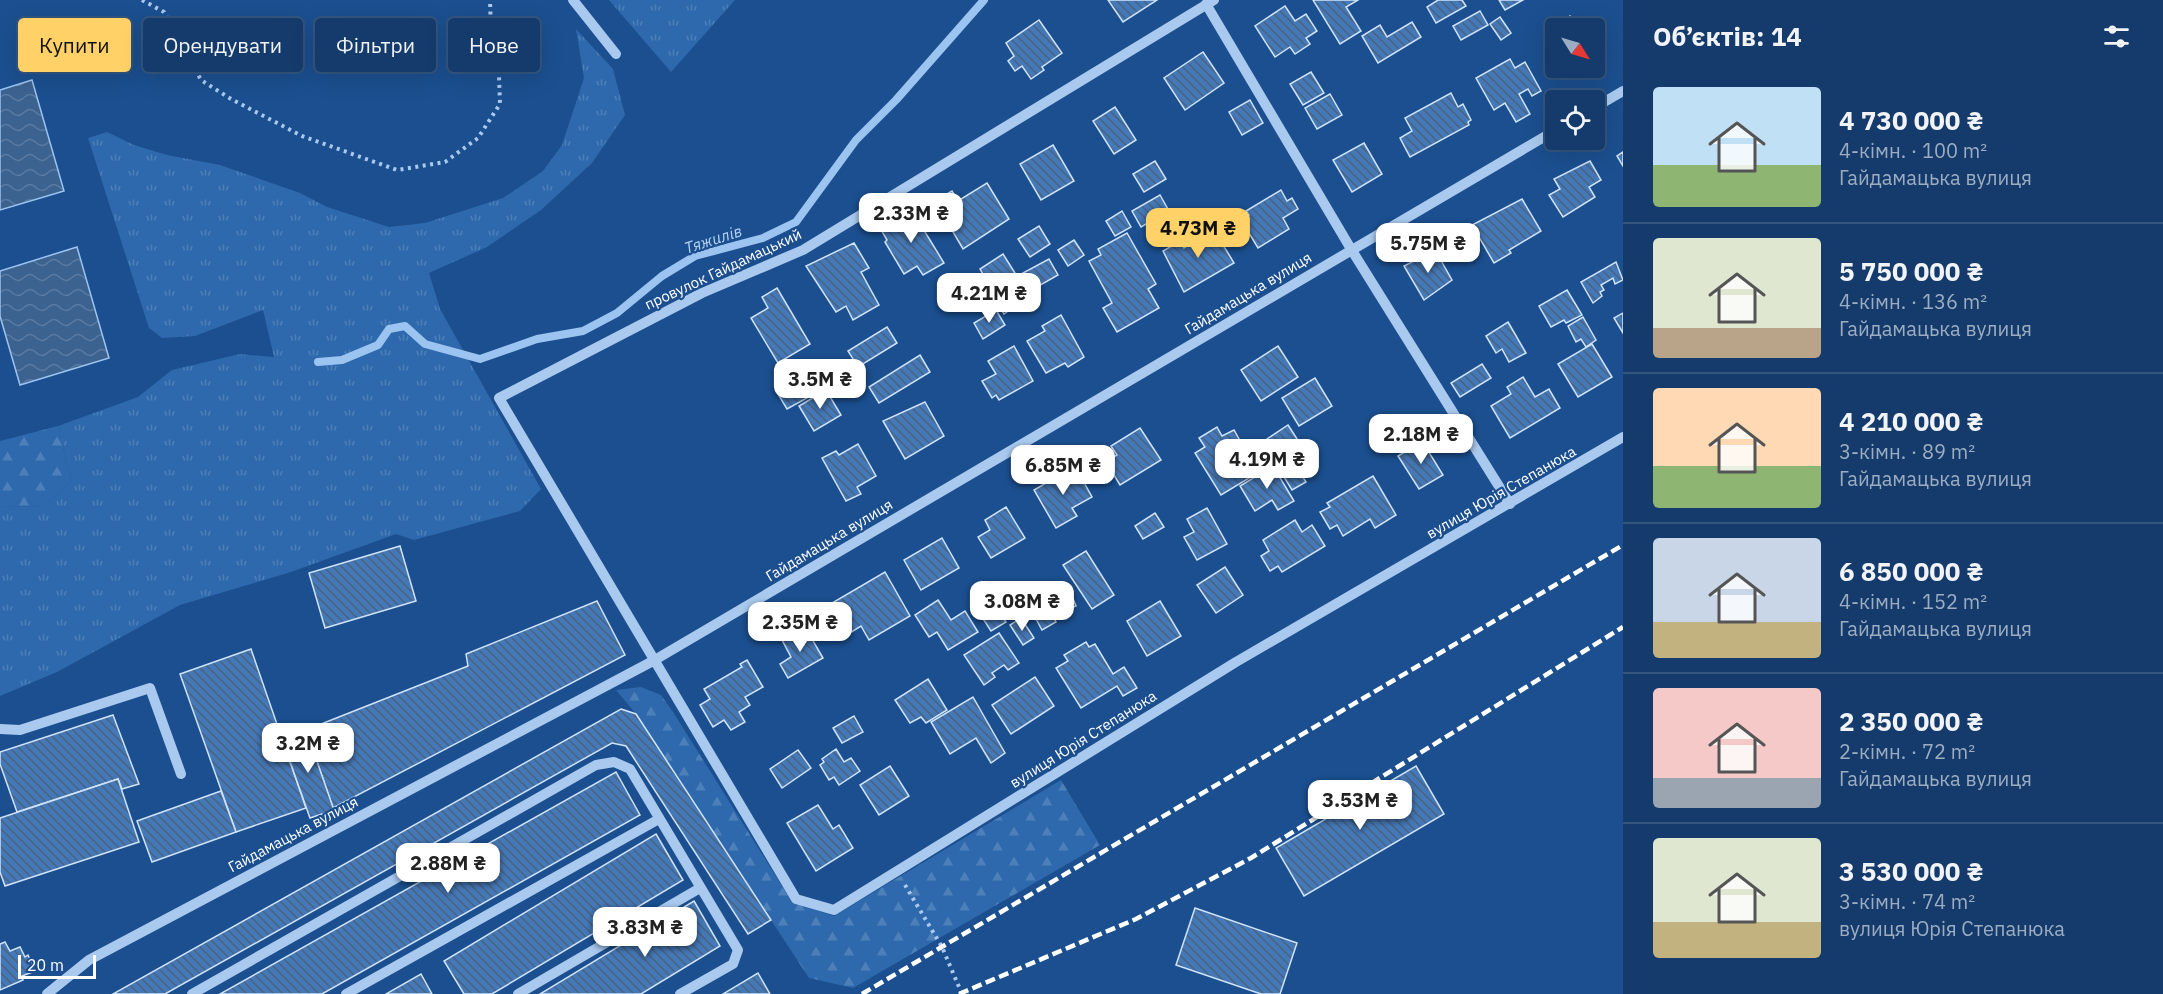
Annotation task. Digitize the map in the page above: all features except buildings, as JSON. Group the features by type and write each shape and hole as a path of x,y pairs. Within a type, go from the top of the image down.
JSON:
{"street":[{"path":"573,0 616,54"},
{"path":"1210,2 1351,249 1510,504"},
{"name":"провулок Гайдамацький","path":"653,661 499,398 702,292 802,250 1210,2"},
{"path":"1605,102 1623,91"},
{"name":"Гайдамацька вулиця","path":"47,994 89,960 653,661 1545,136"},
{"name":"вулиця Юрія Степанюка","path":"653,661 796,899 834,910 1236,662 1623,437"},
{"path":"0,729 20,730 150,688 181,774"},
{"path":"192,994 596,765 614,762 630,769 738,950 733,964 681,994"},
{"path":"346,994 659,819"},
{"path":"518,994 700,888"}],"path":[{"path":"142,0 164,12 201,80 231,99 302,136 398,170 445,162 478,138 500,104 498,48 491,33 490,0"},
{"path":"897,872 942,947 963,994"}],"green space":[{"path":"609,0 735,0 671,72"},
{"path":"576,29 613,69 625,115 592,163 541,210 487,247 429,273 440,309 541,489 520,511 414,540 396,534 291,572 180,605 57,672 0,696 0,507 44,506 71,481 58,426 138,397 172,370 240,354 274,357 263,310 195,336 162,338 149,328 88,138 107,132 134,145 167,155 220,165 300,193 327,207 389,227 425,223 503,198 543,171 562,145 584,78"},
{"path":"58,426 71,481 44,506 0,507 0,441"},
{"path":"641,687 661,695 673,712 792,902 834,916 1061,780 1100,845 853,988 809,978 636,714 616,690"}],"water":[{"path":"32,80 64,191 0,210 0,90"},
{"path":"77,247 109,358 20,385 0,316 0,271"}],"waterway":[{"name":"Тяжилів","path":"318,362 342,360 378,345 389,329 405,326 425,344 480,359 537,339 583,331 617,313 662,276 695,256 763,238 796,222 856,140 896,100 984,0"}],"railway":[{"path":"862,994 1623,545"},
{"path":"959,994 1136,919 1251,858 1623,627"}]}
